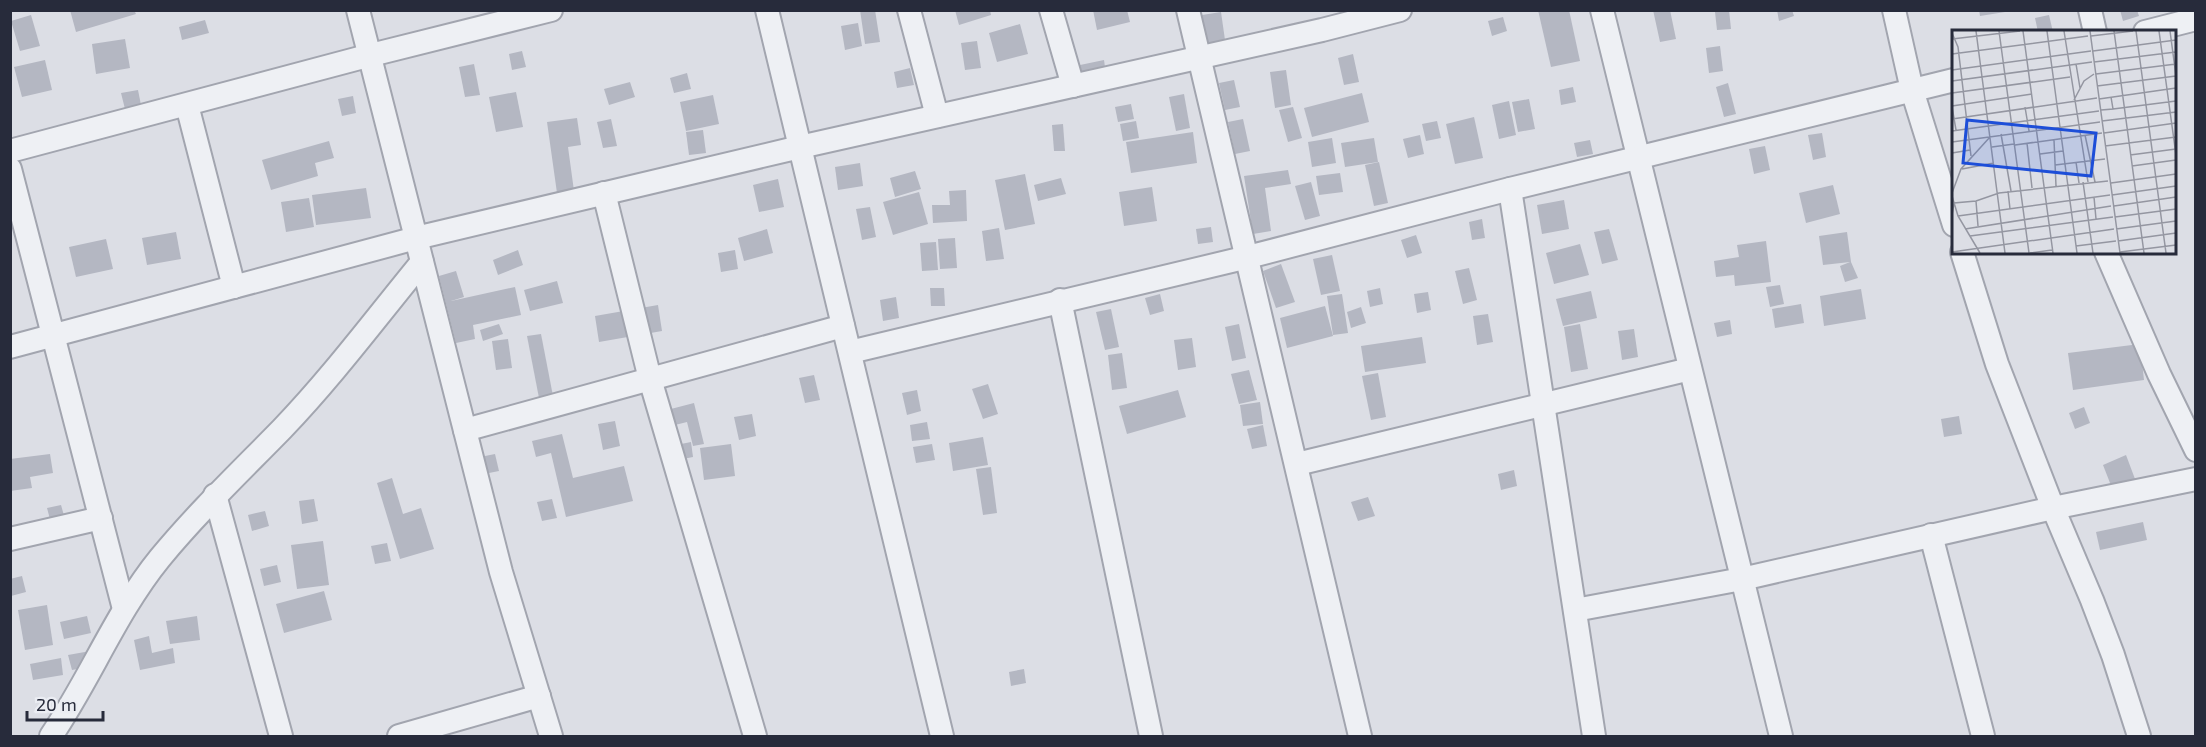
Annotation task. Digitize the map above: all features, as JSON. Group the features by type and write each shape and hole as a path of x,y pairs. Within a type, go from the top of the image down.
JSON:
{"street":[{"path":"358,10 501,572 551,736"},
{"path":"10,151 371,56 505,16 551,10"},
{"path":"767,10 942,736"},
{"path":"909,10 937,116"},
{"path":"1051,10 1073,86"},
{"path":"1188,10 1360,736"},
{"path":"10,347 416,238 800,147 1199,58 1320,20 1400,10"},
{"path":"1602,10 1781,736"},
{"path":"1894,10 1912,90 1952,219"},
{"path":"2090,10 2095,30"},
{"path":"2153,30 2196,19"},
{"path":"850,352 1060,300 1248,257 1510,189 1952,80"},
{"path":"187,105 234,287"},
{"path":"10,169 124,609"},
{"path":"1510,189 1594,736"},
{"path":"604,194 650,379 755,736"},
{"path":"1963,254 1997,364 2053,508 2097,611 2139,736"},
{"path":"2107,254 2159,374 2196,450"},
{"path":"51,736 92,670 124,609 159,559 215,495 319,387 422,262"},
{"path":"1060,300 1151,736"},
{"path":"465,430 843,326"},
{"path":"1297,464 1690,369"},
{"path":"1575,610 1742,579 2053,508 2196,479"},
{"path":"215,495 281,736"},
{"path":"10,539 100,518"},
{"path":"1931,535 1983,736"},
{"path":"399,736 539,696"}],"building":[{"path":"70,10 134,10 136,14 76,32"},
{"path":"860,10 875,10 880,42 865,44"},
{"path":"955,10 990,10 991,15 959,25"},
{"path":"1093,10 1127,10 1130,22 1097,30"},
{"path":"1538,10 1569,10 1580,61 1551,67"},
{"path":"1653,10 1670,10 1676,39 1660,42"},
{"path":"1729,10 1731,29 1717,30 1715,12"},
{"path":"1777,10 1792,10 1794,16 1779,21"},
{"path":"1979,10 2005,10 2005,12 1980,16"},
{"path":"2120,10 2137,10 2139,16 2123,21"},
{"path":"1221,12 1225,40 1207,43 1202,15"},
{"path":"31,15 40,46 20,51 11,21"},
{"path":"2049,15 2053,30 2038,30 2035,18"},
{"path":"1503,17 1507,31 1492,36 1488,21"},
{"path":"205,20 209,33 182,40 179,27"},
{"path":"858,23 862,46 845,50 841,26"},
{"path":"1020,24 1028,54 997,62 989,33"},
{"path":"125,39 130,68 96,74 92,44"},
{"path":"977,41 981,68 965,70 961,43"},
{"path":"1720,46 1723,71 1709,73 1706,48"},
{"path":"522,51 526,67 512,70 509,54"},
{"path":"1353,54 1359,82 1344,85 1338,58"},
{"path":"45,60 52,90 22,97 14,67"},
{"path":"1104,60 1106,74 1083,79 1080,65"},
{"path":"474,64 480,95 465,97 459,67"},
{"path":"910,68 914,85 897,88 894,72"},
{"path":"1286,70 1291,105 1275,108 1270,72"},
{"path":"687,73 691,89 674,93 670,78"},
{"path":"1234,80 1240,107 1225,110 1219,83"},
{"path":"630,82 635,97 609,105 604,89"},
{"path":"1728,83 1736,114 1724,117 1716,87"},
{"path":"1573,87 1576,102 1561,105 1559,90"},
{"path":"138,90 142,110 126,113 121,93"},
{"path":"516,92 523,127 496,132 489,97"},
{"path":"1362,93 1369,122 1312,137 1304,108"},
{"path":"1184,94 1190,128 1176,131 1169,97"},
{"path":"713,95 719,124 686,131 680,102"},
{"path":"353,96 356,113 342,116 338,99"},
{"path":"1529,99 1535,129 1518,132 1512,102"},
{"path":"1509,101 1516,135 1499,139 1492,105"},
{"path":"1131,104 1134,119 1118,122 1115,107"},
{"path":"1293,107 1302,138 1288,142 1279,110"},
{"path":"1474,117 1483,158 1455,164 1446,124"},
{"path":"577,118 581,145 568,147 574,191 557,193 547,122"},
{"path":"611,119 617,146 603,148 597,122"},
{"path":"1243,119 1250,151 1235,154 1228,122"},
{"path":"1136,121 1139,138 1123,141 1120,124"},
{"path":"1437,121 1441,138 1426,141 1422,124"},
{"path":"1063,124 1065,151 1054,151 1052,125"},
{"path":"703,130 706,153 689,155 686,132"},
{"path":"1193,132 1197,163 1131,173 1126,142"},
{"path":"1822,133 1826,157 1813,160 1808,135"},
{"path":"1420,135 1424,154 1408,158 1403,139"},
{"path":"1332,138 1336,163 1312,167 1308,142"},
{"path":"1374,138 1378,162 1345,167 1341,143"},
{"path":"1590,140 1593,154 1577,157 1574,143"},
{"path":"329,141 334,158 315,163 318,176 271,190 262,160"},
{"path":"1765,146 1770,170 1754,174 1749,149"},
{"path":"1379,162 1388,203 1374,206 1365,165"},
{"path":"860,163 863,186 838,190 835,167"},
{"path":"1288,170 1291,184 1265,188 1271,231 1253,234 1244,176"},
{"path":"915,171 921,189 895,197 890,178"},
{"path":"1340,173 1343,192 1319,195 1316,176"},
{"path":"1025,174 1035,224 1005,230 995,180"},
{"path":"1061,178 1066,194 1038,201 1034,185"},
{"path":"778,179 784,207 759,212 753,185"},
{"path":"1311,182 1320,216 1305,220 1295,186"},
{"path":"1833,185 1840,214 1806,223 1799,193"},
{"path":"1152,187 1157,221 1124,226 1119,192"},
{"path":"366,188 371,218 316,225 312,195"},
{"path":"966,190 967,221 933,223 932,205 950,205 949,191"},
{"path":"919,192 928,224 893,235 883,202"},
{"path":"309,198 314,227 286,232 281,202"},
{"path":"1564,200 1569,229 1542,234 1537,205"},
{"path":"870,207 876,237 862,240 856,209"},
{"path":"1482,219 1485,238 1472,240 1469,222"},
{"path":"1211,227 1213,242 1198,244 1196,229"},
{"path":"999,228 1004,259 986,261 982,231"},
{"path":"767,229 773,253 744,261 738,238"},
{"path":"1609,229 1618,260 1602,264 1594,232"},
{"path":"176,232 181,259 147,265 142,238"},
{"path":"1847,232 1851,262 1858,278 1845,282 1840,266 1850,262 1823,265 1819,236"},
{"path":"1416,235 1422,253 1407,258 1401,240"},
{"path":"955,238 957,268 940,269 938,239"},
{"path":"106,239 113,269 76,277 69,247"},
{"path":"1766,241 1771,282 1735,286 1734,275 1716,277 1714,261 1739,257 1737,245"},
{"path":"936,242 938,270 922,271 920,243"},
{"path":"1580,244 1589,275 1554,284 1546,253"},
{"path":"518,250 523,265 498,275 493,260"},
{"path":"735,250 738,269 721,272 718,253"},
{"path":"1332,255 1340,291 1321,295 1313,259"},
{"path":"1281,264 1295,302 1276,308 1263,271"},
{"path":"1469,268 1477,300 1463,304 1455,271"},
{"path":"456,271 464,297 451,301 515,287 521,315 473,325 475,339 456,343 439,276"},
{"path":"557,281 563,303 530,311 524,290"},
{"path":"1780,285 1784,304 1770,307 1766,287"},
{"path":"930,288 944,288 945,306 931,306"},
{"path":"1380,288 1383,304 1370,307 1367,291"},
{"path":"1861,289 1866,319 1824,326 1820,296"},
{"path":"1591,291 1597,318 1563,326 1556,299"},
{"path":"1428,292 1431,310 1417,313 1414,294"},
{"path":"1160,294 1164,311 1150,315 1145,298"},
{"path":"1342,294 1348,333 1333,335 1327,296"},
{"path":"896,297 899,318 883,321 880,300"},
{"path":"1801,304 1804,323 1775,328 1772,309"},
{"path":"658,305 662,331 599,342 595,316"},
{"path":"1325,306 1333,336 1287,348 1280,318"},
{"path":"1361,307 1366,323 1351,328 1347,312"},
{"path":"1111,309 1119,347 1105,350 1096,312"},
{"path":"1488,314 1493,342 1477,345 1473,316"},
{"path":"1730,320 1732,334 1717,337 1714,323"},
{"path":"499,324 503,334 483,341 480,330"},
{"path":"1239,324 1246,358 1232,361 1225,327"},
{"path":"1580,324 1588,369 1571,372 1564,327"},
{"path":"1634,329 1638,357 1622,360 1618,331"},
{"path":"541,334 553,396 539,398 527,336"},
{"path":"1422,337 1426,363 1365,372 1361,346"},
{"path":"1192,338 1196,367 1178,370 1174,340"},
{"path":"508,339 512,368 496,370 492,341"},
{"path":"2140,344 2144,380 2073,390 2068,353"},
{"path":"1122,353 1127,388 1112,390 1108,355"},
{"path":"1249,370 1257,400 1239,404 1231,374"},
{"path":"1378,373 1386,417 1371,420 1362,376"},
{"path":"814,375 820,400 805,403 799,378"},
{"path":"988,384 998,414 983,419 972,389"},
{"path":"917,390 921,411 907,415 902,393"},
{"path":"1178,390 1186,417 1127,434 1119,406"},
{"path":"1260,402 1263,424 1243,426 1240,405"},
{"path":"694,403 704,444 693,446 687,422 671,426 667,410"},
{"path":"2084,407 2090,423 2075,429 2069,413"},
{"path":"752,414 756,436 739,440 734,417"},
{"path":"1959,416 1962,434 1944,437 1941,419"},
{"path":"615,421 620,446 603,450 598,424"},
{"path":"927,422 930,439 912,441 910,425"},
{"path":"1263,425 1267,446 1252,449 1247,429"},
{"path":"562,434 573,478 624,466 633,501 566,517 551,453 536,457 532,441"},
{"path":"983,437 988,465 953,471 949,443"},
{"path":"691,442 693,457 678,460 676,445"},
{"path":"731,444 735,476 704,480 700,448"},
{"path":"932,444 935,460 916,463 913,447"},
{"path":"50,454 53,473 30,477 32,488 10,491 10,459"},
{"path":"495,454 499,471 484,474 480,457"},
{"path":"2126,455 2135,479 2112,488 2103,465"},
{"path":"991,467 997,513 983,515 976,469"},
{"path":"1514,470 1517,486 1501,490 1498,474"},
{"path":"392,478 403,514 421,508 434,549 400,559 377,483"},
{"path":"1368,497 1375,516 1358,521 1351,502"},
{"path":"314,499 318,521 302,524 299,501"},
{"path":"552,499 557,518 542,521 537,502"},
{"path":"61,505 65,519 51,523 47,508"},
{"path":"265,511 269,526 252,531 248,515"},
{"path":"2143,522 2147,540 2100,550 2096,532"},
{"path":"323,541 329,585 297,589 291,545"},
{"path":"387,543 391,561 375,564 371,546"},
{"path":"277,565 281,582 264,586 260,569"},
{"path":"22,576 26,592 11,596 10,579"},
{"path":"324,591 332,620 284,633 276,604"},
{"path":"47,605 53,645 25,650 18,610"},
{"path":"87,616 91,633 64,639 60,622"},
{"path":"197,616 200,640 170,644 166,621"},
{"path":"149,636 152,653 173,648 175,663 140,670 134,640"},
{"path":"96,650 99,665 72,670 68,655"},
{"path":"61,658 63,675 33,680 30,664"},
{"path":"1024,669 1026,683 1011,686 1009,672"}]}
